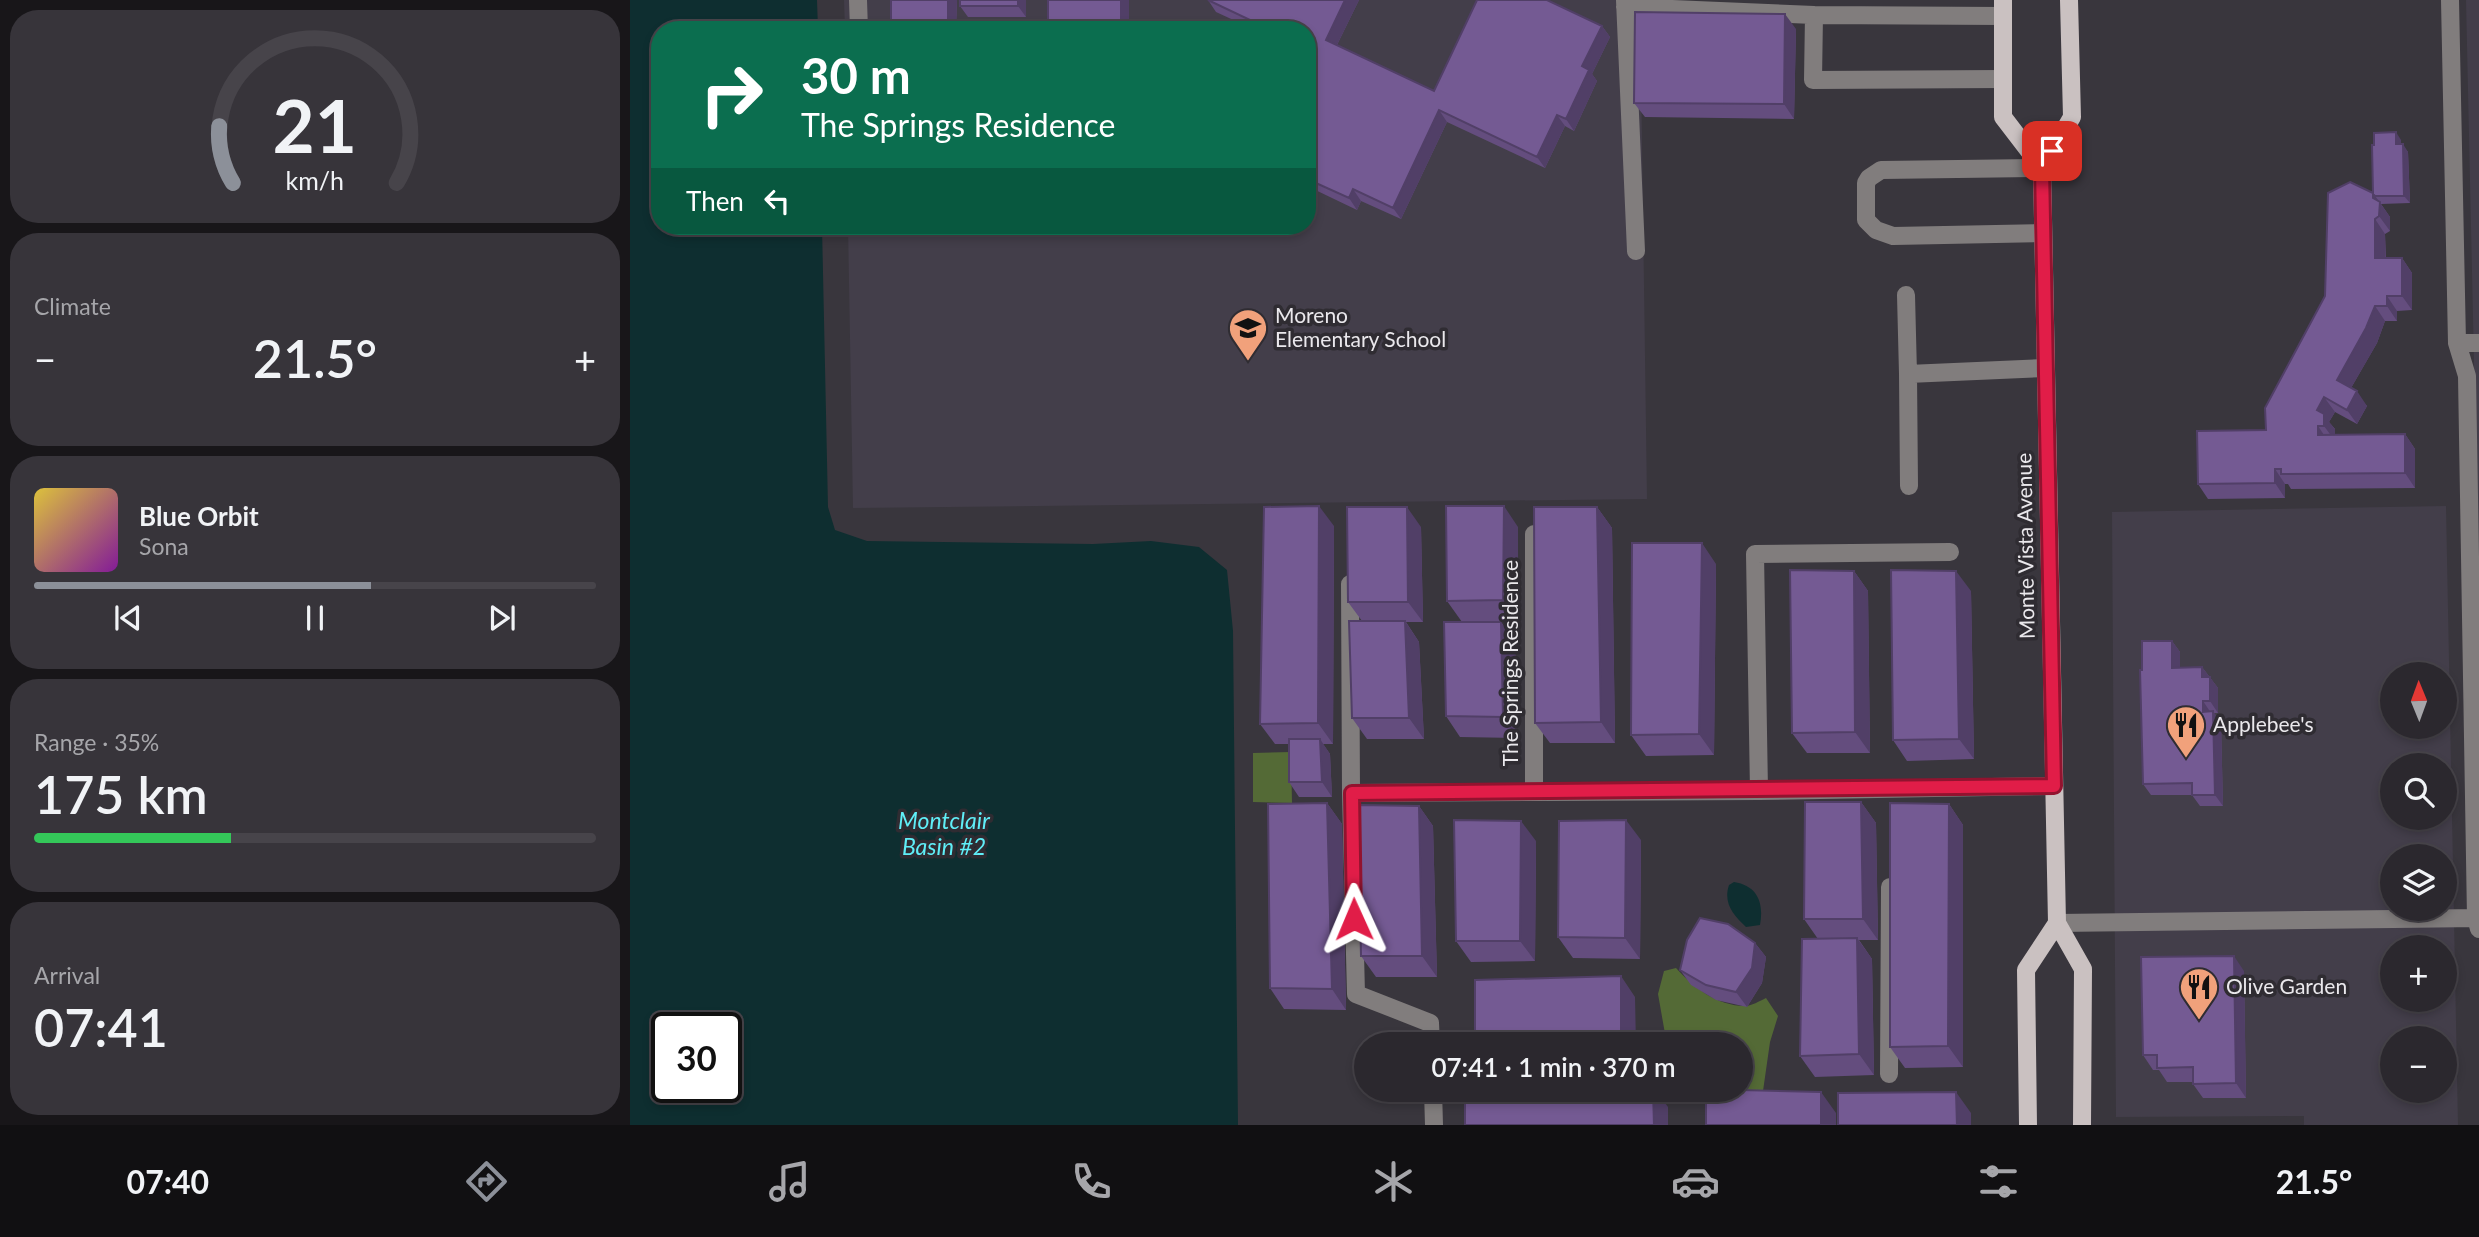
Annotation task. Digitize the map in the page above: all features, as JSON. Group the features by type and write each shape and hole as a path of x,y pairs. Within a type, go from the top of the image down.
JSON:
{"main road":[{"path":"2003,8 2003,117 2042,168 2072,117 2069,0"},
{"name":"Monte Vista Avenue","path":"2042,168 2057,923 2083,969 2082,1125"},
{"path":"2028,1125 2026,970 2057,923"}],"street":[{"path":"858,0 859,21"},
{"path":"2057,923 2478,922 2467,376 2457,344 2450,0"},
{"path":"1636,251 1625,3 1814,15 2003,8"},
{"path":"1814,15 1813,80 2003,79"},
{"path":"2042,168 1881,170 1866,183 1866,220 1876,230 1893,236 2043,233"},
{"path":"1906,295 1909,486"},
{"path":"2457,344 2479,343"},
{"path":"1908,374 2046,368"},
{"name":"The Springs Residence","path":"1534,534 1534,792"},
{"path":"1759,791 1755,554 1950,552"},
{"path":"1350,571 1356,994 1430,1023 1430,1032"},
{"name":"The Springs Residence","path":"1352,793 1759,791 1891,796 2054,786"},
{"path":"1889,1074 1890,870"},
{"path":"1433,1102 1434,1125"}],"shaded area":[{"name":"Moreno Elementary School","path":"844,0 1640,0 1647,499 853,508 848,235 1316,235 1316,21 845,21"},
{"path":"2466,0 2479,0 2479,590"},
{"path":"2446,506 2449,662 2380,662 2380,739 2451,739 2451,753 2380,753 2380,830 2452,830 2453,844 2380,844 2380,921 2454,921 2454,935 2380,935 2380,1012 2456,1012 2456,1026 2380,1026 2380,1103 2457,1103 2457,1073 2458,1125 2304,1125 2304,1116 2116,1117 2112,512"}],"green space":[{"path":"1291,752 1292,803 1253,802 1253,753"},
{"path":"1676,968 1698,988 1725,1003 1745,1006 1766,998 1778,1016 1770,1042 1762,1098 1753,1095 1753,1032 1665,1032 1658,994 1664,971"}],"water":[{"name":"Montclair Basin #2","path":"630,0 817,0 818,21 651,21 651,235 822,235 828,507 835,530 867,541 1093,544 1151,541 1199,547 1227,570 1233,631 1238,1125 630,1125"},
{"path":"1734,882 1749,887 1758,897 1760,925 1746,927 1733,913 1728,903 1727,891 1729,885"}],"building":[{"path":"891,0 948,0 948,21 891,21"},
{"path":"960,0 1018,0 1018,6 960,6"},
{"path":"1048,0 1121,0 1121,21 1048,21"},
{"path":"1208,0 1345,0 1326,40 1434,91 1477,0 1547,0 1602,26 1582,66 1589,70 1566,119 1557,115 1537,157 1439,110 1393,208 1353,189 1349,198 1316,183 1316,21 1252,21"},
{"path":"1635,12 1785,14 1784,104 1634,103"},
{"path":"2396,132 2396,144 2403,144 2404,196 2375,196 2372,145 2374,133"},
{"path":"2350,182 2373,193 2373,198 2380,202 2379,216 2375,219 2375,258 2402,258 2402,296 2387,296 2387,306 2375,306 2337,380 2357,391 2347,410 2324,397 2317,410 2324,414 2324,426 2318,426 2318,435 2405,434 2405,473 2281,474 2281,469 2275,469 2275,483 2198,484 2197,431 2266,430 2265,408 2325,296 2328,193"},
{"path":"1319,506 1318,723 1260,724 1264,507"},
{"path":"1446,506 1504,506 1503,600 1447,601"},
{"path":"1347,507 1407,507 1408,602 1348,602"},
{"path":"1534,507 1597,507 1601,722 1535,723"},
{"path":"1632,543 1702,543 1699,734 1631,735"},
{"path":"1790,570 1854,571 1855,732 1792,733"},
{"path":"1891,570 1956,571 1959,739 1893,740"},
{"path":"1349,621 1405,621 1409,718 1352,718"},
{"path":"1444,622 1501,622 1503,717 1446,716"},
{"name":"Applebee's","path":"2142,641 2172,641 2172,668 2202,667 2202,677 2210,677 2210,701 2203,701 2203,712 2213,711 2215,795 2192,795 2192,783 2143,784 2140,670"},
{"path":"1289,739 1320,739 1322,782 1289,782"},
{"path":"1805,802 1861,802 1863,919 1804,919"},
{"path":"1327,803 1332,989 1270,988 1268,804"},
{"path":"1890,803 1949,804 1948,1046 1890,1047"},
{"path":"1358,805 1419,806 1422,956 1361,956"},
{"path":"1454,820 1521,821 1520,941 1456,941"},
{"path":"1626,820 1625,938 1558,937 1559,821"},
{"path":"1700,918 1728,924 1755,943 1752,968 1736,992 1706,985 1680,970 1687,940"},
{"path":"1857,938 1859,1054 1800,1056 1802,939"},
{"name":"Olive Garden","path":"2234,956 2236,1083 2193,1084 2193,1067 2157,1068 2157,1055 2143,1055 2141,957"},
{"path":"1621,976 1621,1032 1475,1032 1475,980"},
{"path":"1753,1090 1821,1092 1821,1125 1706,1125 1706,1102 1753,1102"},
{"path":"1956,1092 1957,1125 1838,1125 1838,1093"},
{"path":"1465,1102 1653,1102 1654,1125 1465,1125"}],"place":[{"name":"Moreno Elementary School","path":"1248,362"},
{"name":"Applebee's","path":"2186,759"},
{"name":"Olive Garden","path":"2199,1021"}],"route":[{"path":"1354,919 1352,793 2054,786 2042,168 2052,151"}]}
